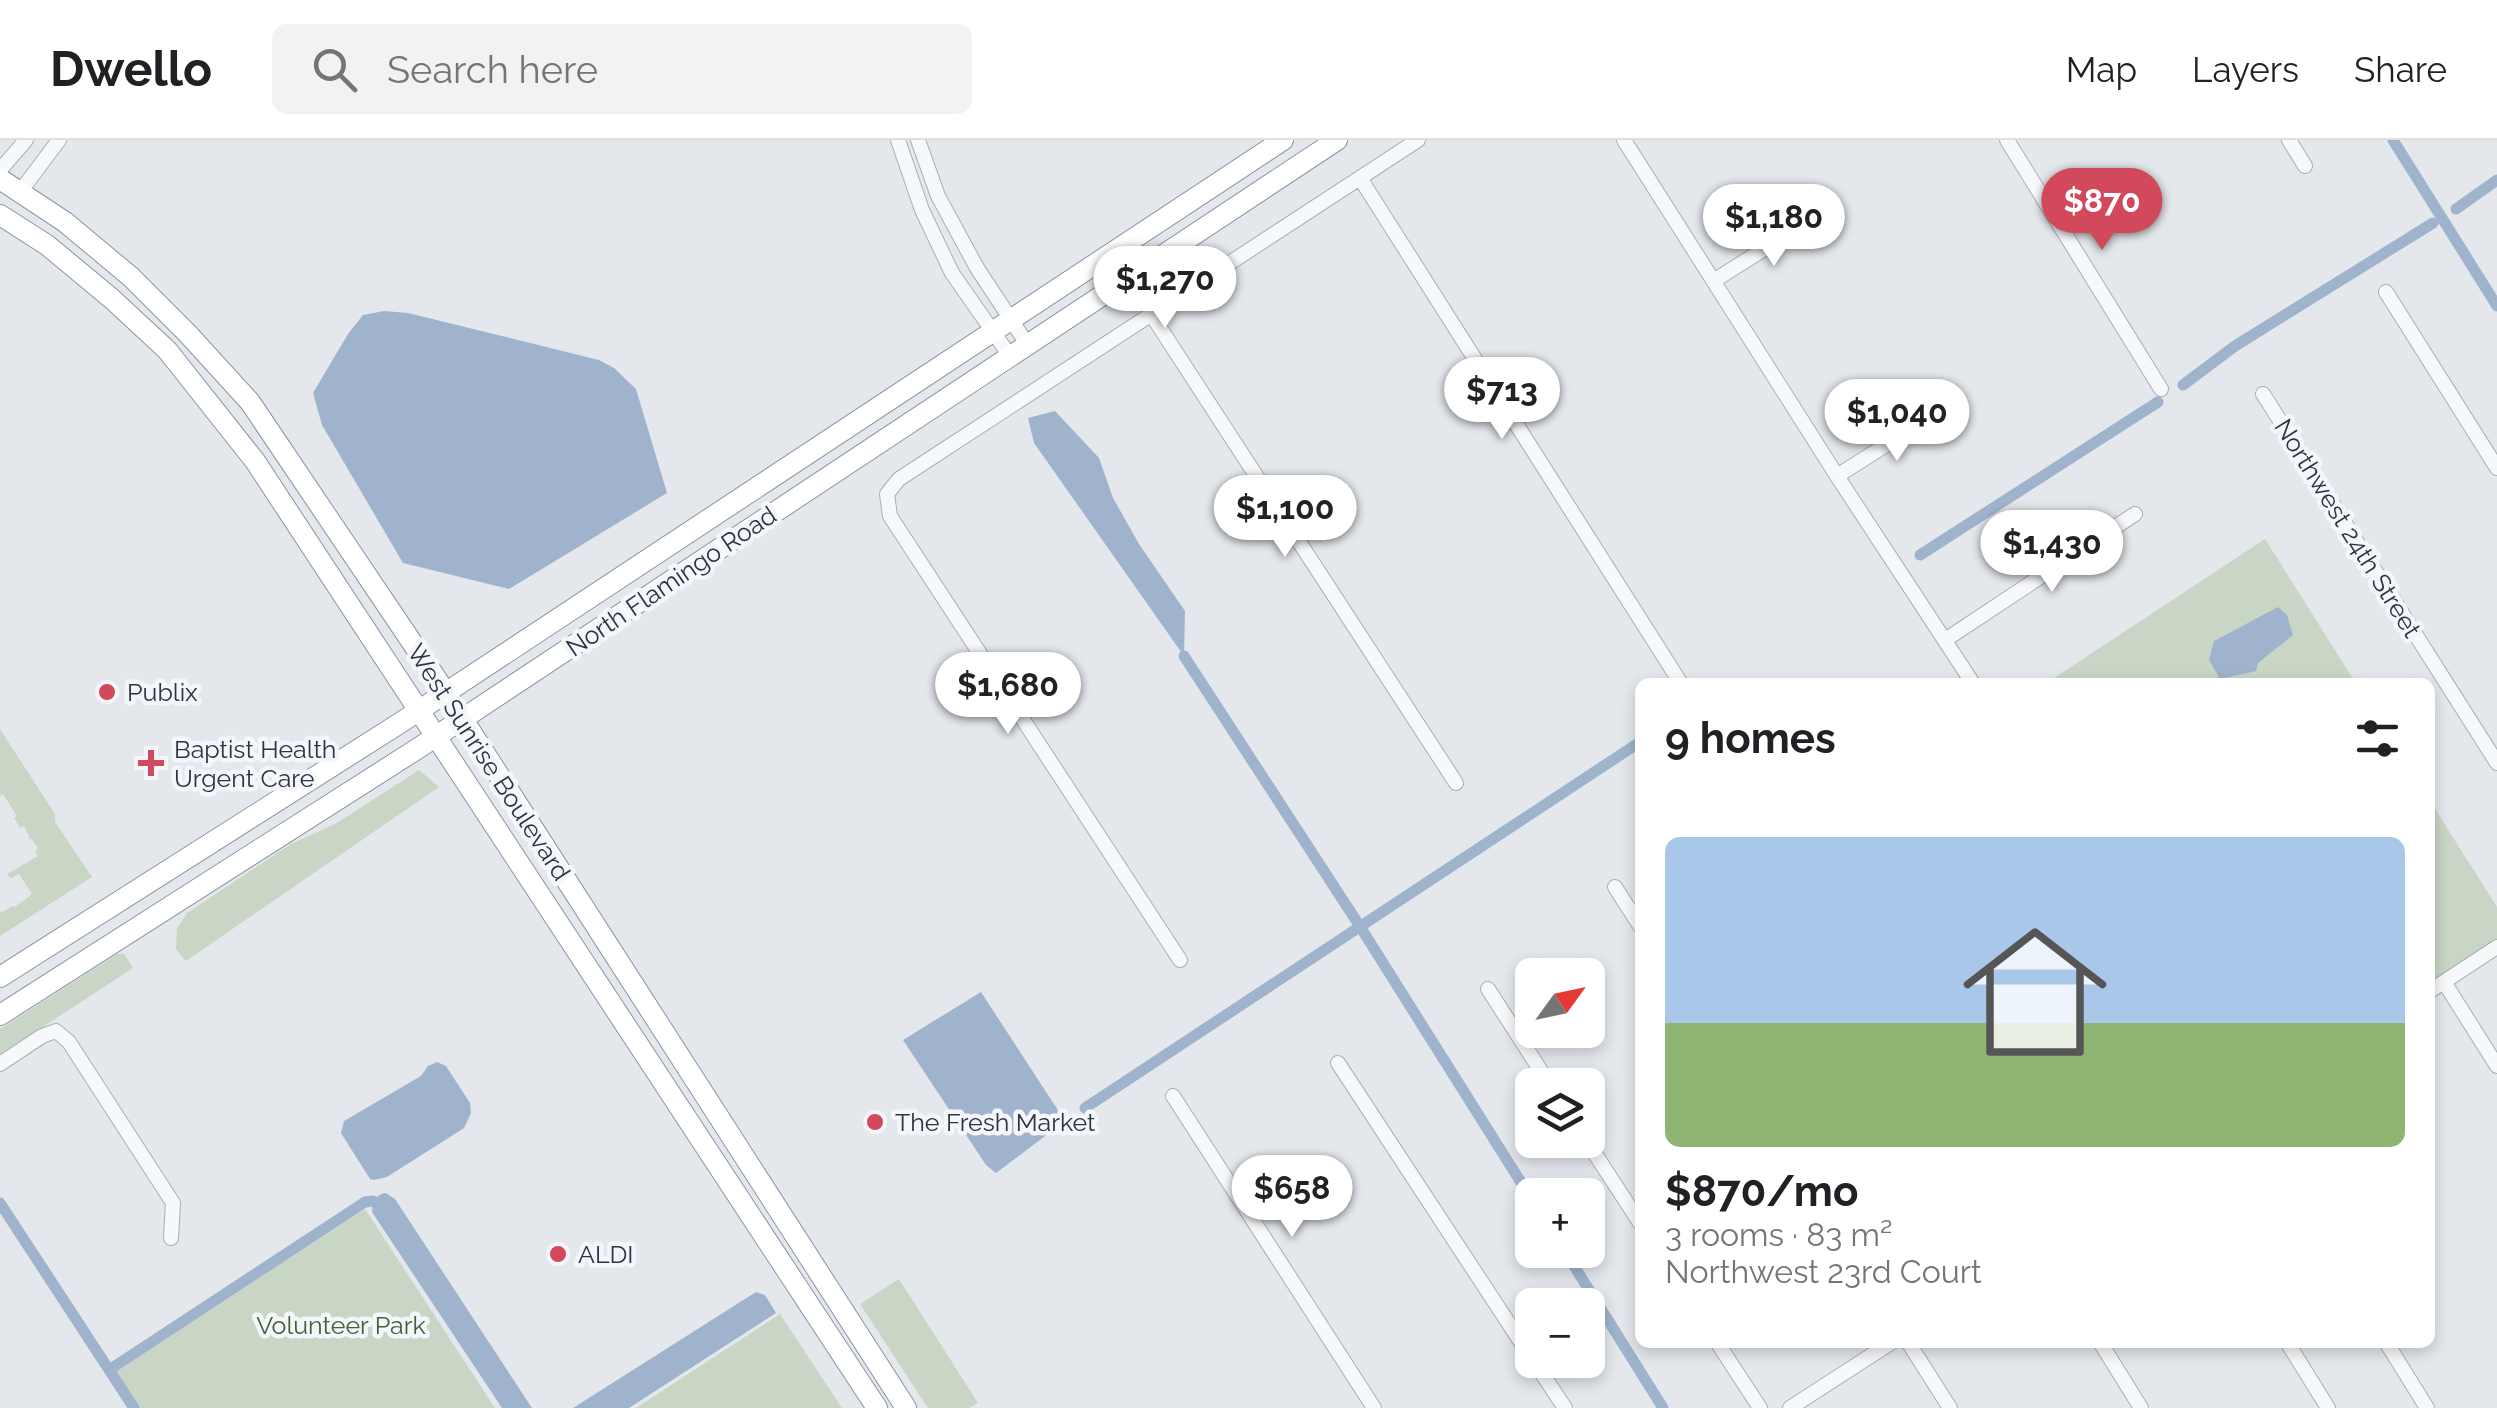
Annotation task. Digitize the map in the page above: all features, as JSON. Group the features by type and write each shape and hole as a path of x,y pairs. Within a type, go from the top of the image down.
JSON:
{"highway":[{"name":"North Flamingo Road","path":"0,977 420,710 1283,140"},
{"name":"North Flamingo Road","path":"0,1015 462,720 1338,140"},
{"name":"West Sunrise Boulevard","path":"0,179 65,222 131,277 239,389 446,693 906,1408"},
{"name":"West Sunrise Boulevard","path":"0,215 47,245 168,350 255,461 877,1408"}],"street":[{"path":"0,170 26,140"},
{"path":"20,192 60,140"},
{"path":"898,140 922,210 952,273 992,332 1019,350"},
{"path":"918,140 938,196 1010,319 1019,350"},
{"path":"1180,960 890,516 887,494 899,479 1418,140"},
{"path":"1624,140 1969,678"},
{"path":"2007,140 2161,388"},
{"path":"2290,140 2305,166"},
{"path":"1360,178 1677,678"},
{"path":"1715,280 1810,220"},
{"path":"2386,292 2497,468"},
{"path":"1151,314 1456,783"},
{"name":"Northwest 24th Street","path":"2263,394 2497,763"},
{"path":"1837,476 1933,415"},
{"path":"1945,640 2134,514"},
{"path":"1614,887 1635,918"},
{"path":"2435,988 2497,948"},
{"path":"2444,982 2497,1066"},
{"path":"1488,989 1539,1068"},
{"path":"0,1064 56,1031 69,1042 173,1204 172,1238"},
{"path":"1338,1063 1515,1332"},
{"path":"1173,1096 1374,1408"},
{"path":"1598,1158 1635,1215"},
{"path":"1721,1348 1760,1408"},
{"path":"1790,1408 1883,1348"},
{"path":"1912,1348 1950,1408"},
{"path":"2104,1348 2141,1408"},
{"path":"2291,1348 2328,1408"},
{"path":"2390,1348 2428,1408"},
{"path":"1545,1378 1565,1408"}],"green space":[{"path":"2265,539 2352,678 2054,678"},
{"path":"0,729 92,877 0,936 0,911 15,907 32,894 19,874 11,878 7,874 38,856 38,848 24,826 20,828 3,794 0,796"},
{"path":"419,770 439,787 186,961 176,949 177,929 187,913 291,844 337,823"},
{"path":"2435,809 2497,907 2497,939 2435,979"},
{"path":"117,954 124,954 133,968 0,1055 0,1029"},
{"name":"Volunteer Park","path":"365,1209 495,1408 135,1408 113,1374"},
{"path":"899,1279 978,1403 969,1408 928,1408 860,1304"},
{"path":"780,1314 842,1408 636,1408"}],"water":[{"path":"384,311 408,313 599,360 614,368 636,389 667,493 509,589 403,563 322,425 313,393 363,315"},
{"path":"1055,411 1099,458 1113,498 1185,611 1184,656 1034,443 1028,418"},
{"path":"2278,607 2287,615 2293,635 2258,663 2256,671 2224,678 2219,678 2209,660 2214,641"},
{"path":"981,992 1065,1121 996,1173 986,1165 903,1040"},
{"path":"437,1062 446,1066 470,1103 471,1113 464,1128 387,1177 370,1179 341,1133 344,1121 421,1076"},
{"path":"386,1193 395,1199 532,1408 502,1408 372,1212 373,1201"},
{"path":"756,1292 765,1295 776,1313 629,1408 573,1408"}],"waterway":[{"path":"2393,140 2497,306"},
{"path":"2456,209 2497,180"},
{"path":"2183,385 2235,346 2433,223"},
{"path":"1920,555 2158,402"},
{"path":"1184,656 1518,1178"},
{"path":"1085,1108 1635,745"},
{"path":"109,1370 365,1202 383,1206"},
{"path":"0,1203 134,1408"},
{"path":"1575,1268 1663,1408"}],"place":[{"name":"Publix","path":"107,692"},
{"name":"Baptist Health Urgent Care","path":"151,763"},
{"name":"The Fresh Market","path":"875,1122"},
{"name":"ALDI","path":"558,1254"}]}
